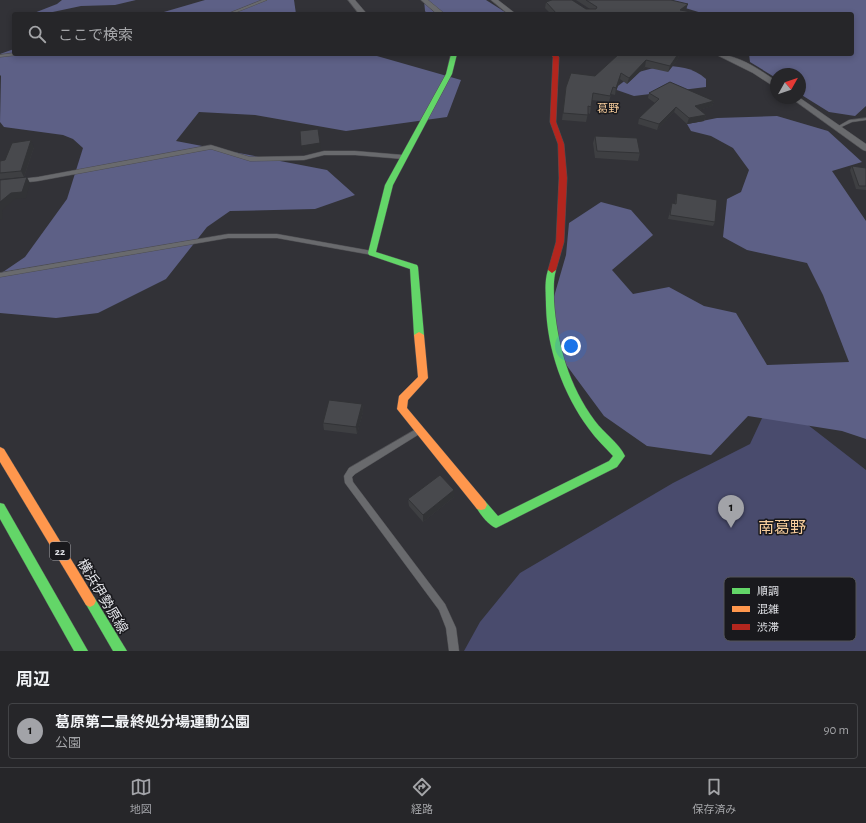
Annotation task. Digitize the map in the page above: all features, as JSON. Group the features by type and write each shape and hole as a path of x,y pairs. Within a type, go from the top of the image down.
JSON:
{"street":[{"path":"351,0 361,12"},
{"path":"424,0 439,12"},
{"path":"494,0 509,12"},
{"path":"454,56 449,74 389,185 372,253 414,267 423,378 403,399 402,409 496,523 613,464 620,456 592,425 577,400 558,358 550,319 550,277 560,242 563,178 561,144 553,122 555,56"},
{"path":"724,56 756,71 770,81"},
{"path":"803,104 866,148"},
{"name":"横浜伊勢原線","path":"0,452 120,651"},
{"name":"22","path":"0,508 81,651"}],"lane":[{"path":"234,12 265,0"},
{"path":"0,56 12,55"},
{"path":"837,128 851,121 866,119"},
{"path":"15,181 38,179 212,147 250,159 304,158 324,153 355,153 403,157"},
{"path":"0,275 228,236 277,236 372,253"},
{"path":"420,430 352,471 348,476 349,483 442,607 450,620 454,638 454,651"}],"shaded area":[{"path":"62,0 136,0 115,5 81,6 53,12 37,12 57,4"},
{"path":"205,0 294,0 296,12 164,12"},
{"path":"424,0 486,0 505,12 426,12"},
{"path":"659,0 866,0 866,106 855,116 829,112 806,98 806,68 770,68 770,74 750,62 749,56 854,56 854,12 698,12"},
{"path":"12,50 12,56 377,56 461,80 447,117 346,131 255,115 199,112 176,141 327,170 355,195 315,209 230,211 207,227 166,279 98,313 56,318 0,313 0,274 25,257 67,199 83,148 73,139 63,135 4,127 0,122 0,54"},
{"path":"661,66 679,67 696,72 706,79 706,87 634,96 614,89 635,73"},
{"path":"777,116 828,131 862,162 832,171 866,221 866,439 842,431 748,416 711,455 647,446 604,416 556,351 553,300 566,255 569,223 601,202 631,210 653,235 612,270 633,294 669,287 704,306 736,313 767,365 849,362 823,295 807,263 747,250 723,237 727,199 741,192 749,170 733,148 711,136 691,131 687,124 717,118"},
{"path":"772,397 866,470 866,651 464,651 480,622 520,573 673,483 750,444"}],"building":[{"path":"552,0 572,0 586,9 596,9 597,7 586,0 671,0 688,4 680,10 691,12 555,12 546,2"},
{"path":"617,56 677,56 670,66 646,60 629,78 621,73 616,88 613,87 610,96 593,93 591,107 588,106 588,115 563,113 566,87 571,73 595,76"},
{"path":"670,82 714,101 695,106 706,115 689,118 676,107 659,124 639,118 659,99 649,93"},
{"path":"318,129 320,143 301,146 300,131"},
{"path":"595,136 637,138 640,153 597,151"},
{"path":"31,140 21,171 0,173 0,161 5,160 12,143"},
{"path":"852,166 866,168 866,186 859,186"},
{"path":"27,177 22,192 11,193 0,202 0,180"},
{"path":"677,193 717,200 715,222 670,215 672,203 676,204"},
{"path":"329,400 362,404 356,427 323,423"},
{"path":"440,475 454,490 423,515 408,499"}],"traffic: fast":[{"path":"419,335 414,267 372,253 389,185 449,74 454,56"},
{"path":"481,505 496,523 613,464 620,456 591,424 582,410 561,364 556,347 551,314 550,277 552,270"},
{"path":"0,508 81,651"},
{"path":"90,601 120,651"}],"traffic: slow":[{"path":"419,335 423,378 403,399 402,409 481,505"},
{"path":"0,452 90,601"}],"traffic: jam":[{"path":"552,270 560,242 563,178 561,144 553,122 555,56"}],"place":[{"name":"葛原第二最終処分場運動公園","path":"731,528"}],"district":[{"name":"葛野","path":"608,108"},
{"name":"南葛野","path":"782,527"}]}
